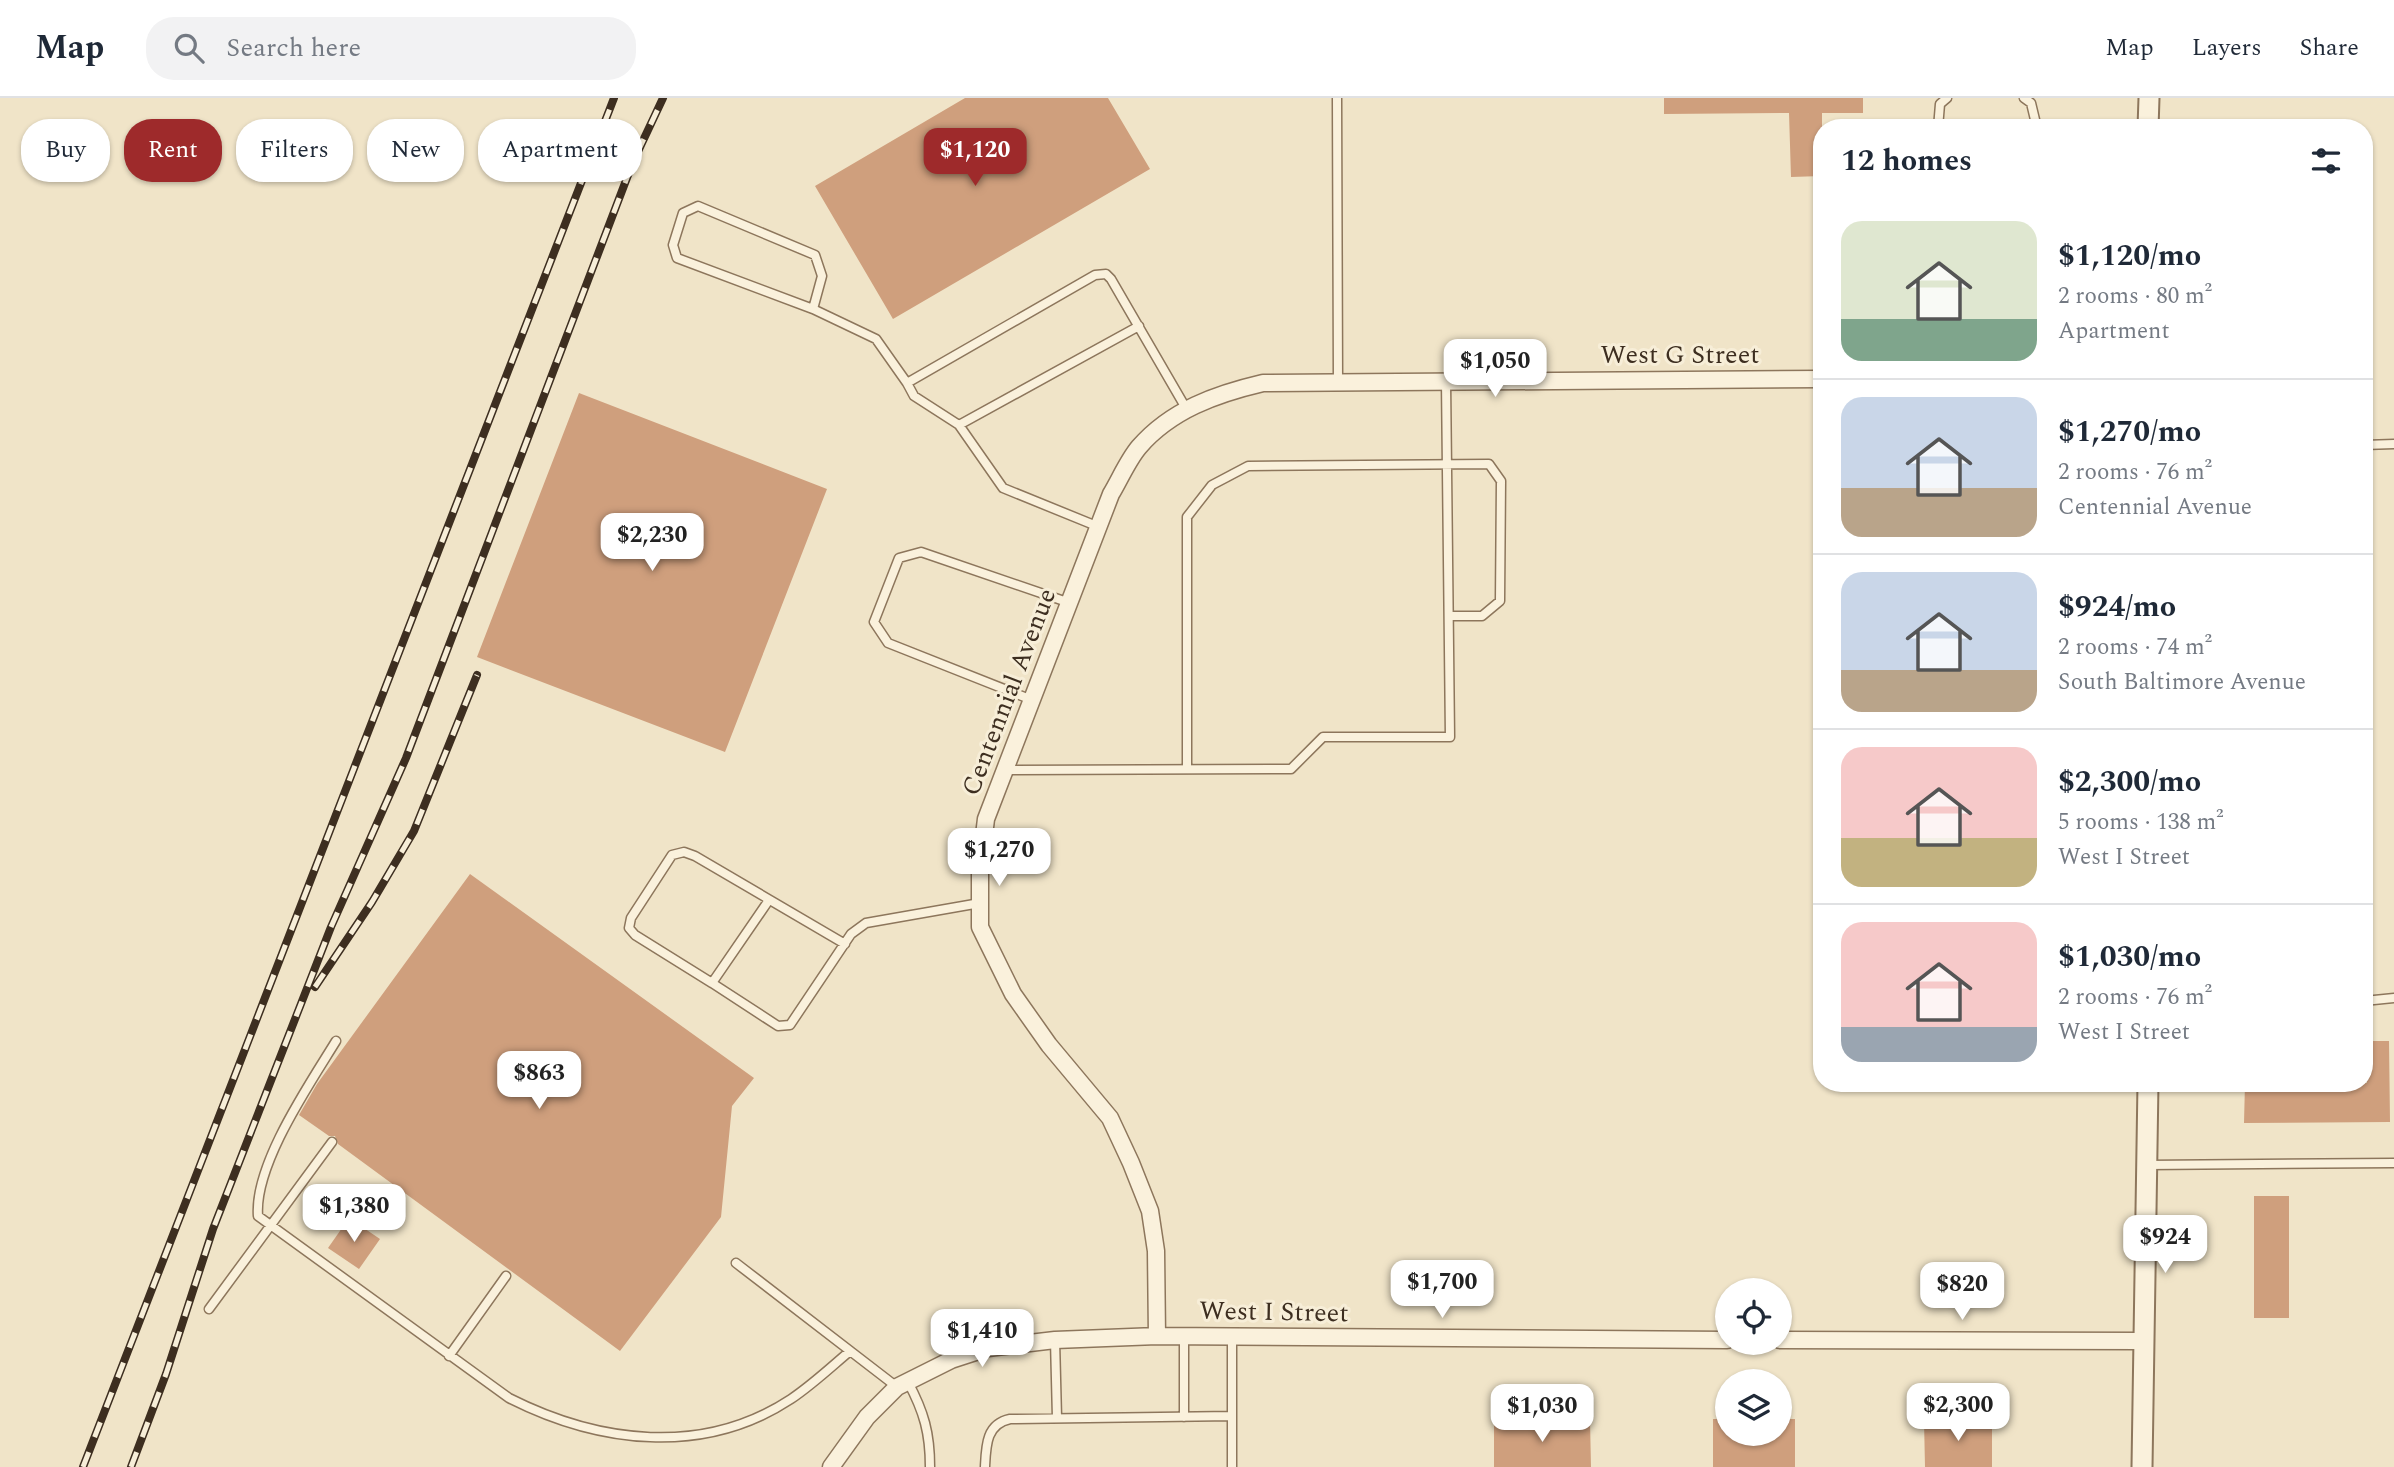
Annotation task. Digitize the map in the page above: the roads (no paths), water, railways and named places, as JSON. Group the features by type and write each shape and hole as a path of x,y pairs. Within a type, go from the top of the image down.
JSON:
{"street":[{"path":"2148,98 2148,119"},
{"name":"West G Street","path":"1167,420 1220,393 1262,383 1813,380"},
{"name":"Centennial Avenue","path":"1157,1336 1156,1251 1150,1211 1110,1118 1049,1045 1013,994 980,927 980,868 986,819 1111,494 1138,448 1167,420"},
{"path":"2142,1467 2148,1092"},
{"name":"West I Street","path":"831,1467 867,1417 903,1384 951,1360 988,1348 1055,1340 1157,1336 1715,1340"},
{"path":"1792,1340 2144,1341"}],"lane":[{"path":"1337,98 1338,381"},
{"path":"1939,119 1940,104 1947,98"},
{"path":"2024,98 2031,103 2035,119"},
{"path":"813,309 822,276 815,255 698,206 683,213 673,245 677,258 813,309 876,339 914,396 959,425 1003,488 1099,527"},
{"path":"906,383 1095,275 1106,274 1187,410"},
{"path":"959,425 1139,326"},
{"path":"1005,770 1291,768 1323,737 1450,737 1446,381"},
{"path":"2373,445 2394,444"},
{"path":"1187,769 1187,517 1212,485 1248,466 1489,464 1501,481 1500,601 1482,616 1449,616"},
{"path":"1032,700 888,643 874,622 876,611 899,558 920,552 1069,603"},
{"path":"845,943 684,852 672,855 631,918 629,928 635,935 778,1026 790,1025 845,943 866,923 980,903"},
{"path":"712,983 769,900"},
{"path":"2373,1000 2394,998"},
{"path":"336,1041 299,1100 258,1189 258,1216 269,1227 509,1398 542,1415 586,1430 634,1437 675,1438 716,1430 755,1417 790,1399 850,1351"},
{"path":"209,1309 332,1142"},
{"path":"2147,1165 2394,1163"},
{"path":"736,1263 850,1351 903,1384 927,1421 930,1467"},
{"path":"449,1356 506,1276"},
{"path":"1184,1336 1184,1417"},
{"path":"1232,1336 1232,1467"},
{"path":"1055,1340 1057,1418"},
{"path":"985,1467 987,1440 997,1423 1010,1419 1232,1416"}],"railway":[{"path":"83,1467 614,98"},
{"path":"131,1467 166,1374 213,1229 331,927 406,758 633,162 663,98"},
{"path":"315,987 372,902 414,831 477,675"}]}
